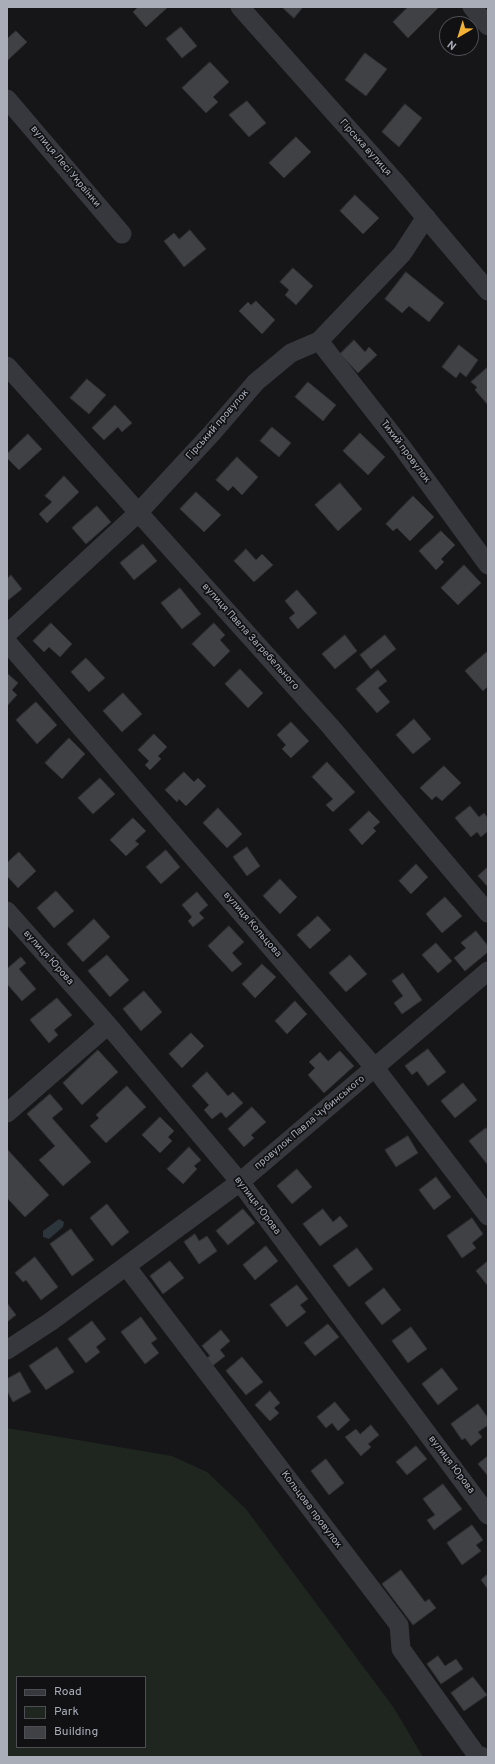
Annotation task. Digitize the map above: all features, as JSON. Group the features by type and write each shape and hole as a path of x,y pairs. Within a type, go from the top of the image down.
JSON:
{"street":[{"name":"Гірська вулиця","path":"240,7 426,217 488,291"},
{"path":"472,7 488,26"},
{"name":"вулиця Лесі Українки","path":"7,99 122,234"},
{"name":"Гірський провулок","path":"7,634 138,512 212,434 256,382 291,353 319,341 402,254 426,217"},
{"name":"Тихий провулок","path":"319,341 402,447 488,565"},
{"name":"вулиця Павла Загребельного","path":"7,366 330,726 488,913"},
{"name":"вулиця Кольцова","path":"7,642 375,1068 488,1216"},
{"name":"вулиця Юрова","path":"11,924 108,1024 240,1182 488,1515"},
{"name":"провулок Павла Чубинського","path":"7,1350 50,1322 240,1182 488,971"},
{"path":"7,1113 108,1024"},
{"name":"Кольцова провулок","path":"126,1266 399,1625 401,1650 476,1754 483,1757"}],"green space":[{"path":"7,1428 172,1456 207,1472 246,1509 394,1708 423,1757 7,1757"}],"shaded area":[{"path":"59,1219 64,1222 63,1227 49,1239 43,1237 43,1231"}],"building":[{"path":"136,7 168,7 146,27 133,12 137,8"},
{"path":"282,7 303,7 294,18"},
{"path":"408,7 439,7 408,38 393,22"},
{"path":"181,27 197,46 182,58 166,39"},
{"path":"16,31 27,42 7,61 7,39"},
{"path":"365,53 387,69 366,96 345,80"},
{"path":"210,62 229,82 213,97 218,102 206,113 182,88"},
{"path":"247,101 266,123 249,137 229,115"},
{"path":"405,104 422,118 399,147 382,132"},
{"path":"296,137 311,152 284,178 269,163"},
{"path":"355,195 379,218 363,234 340,211"},
{"path":"190,230 206,249 184,267 164,241 174,233 179,239"},
{"path":"293,268 313,286 296,305 285,295 289,290 280,282"},
{"path":"406,272 444,303 429,322 409,306 402,313 385,299"},
{"path":"256,301 275,320 262,334 239,311 248,302 251,305"},
{"path":"354,340 365,352 369,347 377,355 358,373 340,354"},
{"path":"459,345 478,360 466,377 460,372 456,378 442,367"},
{"path":"488,367 488,405 475,390 477,387 471,382"},
{"path":"87,379 106,395 89,414 70,398"},
{"path":"308,382 336,405 323,421 295,397"},
{"path":"115,405 132,423 122,432 118,427 104,440 92,428"},
{"path":"272,427 291,443 279,457 260,441"},
{"path":"360,433 385,457 368,475 343,451"},
{"path":"28,434 42,449 19,470 7,458 7,454"},
{"path":"237,457 258,477 242,495 233,486 228,491 216,480"},
{"path":"64,476 79,492 47,523 39,514 52,502 45,496"},
{"path":"340,483 362,509 338,531 315,505"},
{"path":"196,492 221,515 204,532 180,509"},
{"path":"413,496 434,517 410,541 397,528 393,531 386,524"},
{"path":"97,506 111,522 86,544 72,528"},
{"path":"441,531 455,545 441,559 444,562 436,570 419,551"},
{"path":"143,544 157,561 134,580 120,563"},
{"path":"246,549 256,560 262,554 273,565 254,582 234,561"},
{"path":"464,565 481,583 458,605 441,588"},
{"path":"11,575 22,589 7,601 7,579"},
{"path":"180,588 201,614 182,629 161,603"},
{"path":"297,590 317,613 298,629 289,618 295,613 285,601"},
{"path":"51,623 72,644 60,657 49,647 44,652 33,641"},
{"path":"214,623 225,635 220,640 230,651 214,667 192,644"},
{"path":"345,635 357,651 335,669 322,654"},
{"path":"385,635 396,649 371,669 360,655"},
{"path":"488,651 488,686 483,691 465,671"},
{"path":"86,658 105,678 89,692 71,672"},
{"path":"240,669 263,693 248,708 225,684"},
{"path":"378,670 387,681 378,688 390,702 377,713 356,689"},
{"path":"7,673 18,683 12,690 17,695 7,706"},
{"path":"123,693 142,714 122,732 103,711"},
{"path":"36,702 57,725 37,744 16,720"},
{"path":"414,719 431,739 413,754 396,735"},
{"path":"291,722 309,741 291,758 282,749 286,745 277,735"},
{"path":"154,734 167,747 158,756 161,759 150,770 145,765 149,761 138,750"},
{"path":"69,738 85,754 62,779 45,763"},
{"path":"327,762 355,792 333,812 326,805 333,799 312,777"},
{"path":"444,766 461,783 442,801 436,796 432,800 420,788"},
{"path":"184,772 194,782 198,778 206,786 186,806 179,799 177,802 165,790"},
{"path":"100,778 115,794 93,814 78,798"},
{"path":"470,806 479,817 484,813 488,818 488,831 481,837 477,832 471,837 455,818"},
{"path":"218,808 242,834 227,848 203,823"},
{"path":"369,811 380,822 373,828 376,831 362,845 349,830"},
{"path":"133,818 146,831 135,841 139,844 126,856 110,840"},
{"path":"247,847 260,866 247,876 233,857"},
{"path":"166,850 180,867 161,884 146,867"},
{"path":"19,852 36,871 18,888 7,876 7,863"},
{"path":"416,864 428,877 411,894 399,881"},
{"path":"488,867 488,887 478,876"},
{"path":"280,879 297,897 280,914 263,896"},
{"path":"56,891 74,911 54,928 37,908"},
{"path":"197,892 208,905 199,913 204,918 193,927 188,921 192,917 182,905"},
{"path":"445,897 462,916 442,933 426,914"},
{"path":"318,916 331,930 310,949 297,935"},
{"path":"94,919 110,937 83,962 67,944"},
{"path":"229,926 244,942 232,953 242,964 232,972 208,946"},
{"path":"476,931 488,946 488,952 465,971 454,958 466,948 461,943"},
{"path":"436,943 452,961 438,973 422,955"},
{"path":"107,955 129,980 110,997 88,971"},
{"path":"350,955 367,974 346,992 329,973"},
{"path":"21,957 26,963 19,969 36,989 22,1001 7,984 7,969"},
{"path":"262,964 276,977 255,998 242,984"},
{"path":"403,973 422,1000 402,1014 394,1003 403,996 392,981"},
{"path":"144,991 162,1012 141,1031 123,1009"},
{"path":"57,998 72,1015 54,1030 58,1035 49,1043 30,1020"},
{"path":"295,1001 307,1014 287,1034 275,1021"},
{"path":"191,1033 204,1046 182,1068 169,1054"},
{"path":"428,1049 446,1072 428,1086 417,1071 412,1075 405,1066"},
{"path":"98,1050 118,1072 82,1105 63,1083"},
{"path":"340,1051 354,1066 324,1093 308,1075 315,1068 309,1062 320,1052 328,1061"},
{"path":"207,1072 228,1096 233,1092 243,1103 226,1118 221,1112 212,1119 204,1110 209,1105 192,1086"},
{"path":"463,1083 477,1100 455,1118 441,1101"},
{"path":"127,1086 146,1107 106,1143 90,1126 99,1118 96,1115"},
{"path":"50,1094 63,1109 52,1118 91,1162 63,1186 39,1160 55,1146 27,1114"},
{"path":"252,1107 266,1122 251,1135 254,1138 244,1147 228,1129"},
{"path":"160,1117 174,1131 168,1137 172,1141 160,1153 142,1135"},
{"path":"486,1128 488,1131 487,1164 469,1141"},
{"path":"408,1136 418,1153 396,1167 385,1150"},
{"path":"189,1147 201,1160 194,1166 197,1169 183,1184 167,1169"},
{"path":"7,1149 49,1195 25,1217 7,1198"},
{"path":"297,1169 312,1187 292,1204 277,1186"},
{"path":"436,1177 451,1197 434,1210 419,1190"},
{"path":"107,1204 129,1232 112,1246 90,1218"},
{"path":"243,1209 255,1223 228,1245 216,1231"},
{"path":"323,1209 333,1222 340,1216 348,1226 320,1246 303,1224"},
{"path":"472,1218 483,1234 472,1243 476,1248 462,1258 447,1236"},
{"path":"71,1229 94,1260 72,1276 50,1244"},
{"path":"195,1234 199,1241 207,1236 217,1251 199,1264 184,1242"},
{"path":"266,1246 278,1261 255,1280 243,1265"},
{"path":"357,1248 373,1269 349,1287 333,1266"},
{"path":"35,1257 58,1287 41,1300 26,1280 23,1282 15,1273"},
{"path":"170,1261 184,1278 163,1294 150,1276"},
{"path":"488,1261 488,1286 476,1271"},
{"path":"297,1285 308,1299 300,1305 306,1312 287,1327 270,1305"},
{"path":"384,1288 401,1310 382,1325 365,1303"},
{"path":"7,1303 16,1315 7,1322"},
{"path":"141,1317 157,1339 151,1343 159,1353 145,1364 121,1332"},
{"path":"92,1321 106,1339 96,1347 100,1352 86,1363 68,1339"},
{"path":"328,1324 339,1337 315,1356 304,1343"},
{"path":"411,1327 427,1349 408,1363 392,1341"},
{"path":"221,1330 230,1341 220,1350 225,1356 211,1367 205,1359 210,1356 202,1346"},
{"path":"57,1347 74,1372 46,1390 29,1366"},
{"path":"242,1357 263,1382 246,1395 226,1371"},
{"path":"442,1368 458,1389 438,1405 422,1384"},
{"path":"20,1372 31,1392 13,1402 7,1391 7,1379"},
{"path":"270,1391 280,1403 274,1408 279,1413 270,1421 255,1405"},
{"path":"335,1402 350,1420 338,1431 332,1423 326,1428 317,1417"},
{"path":"478,1404 488,1418 488,1425 478,1432 482,1437 471,1446 465,1438 462,1440 451,1424"},
{"path":"371,1425 379,1435 368,1444 371,1447 361,1456 345,1437 356,1429 360,1434"},
{"path":"416,1446 427,1459 407,1475 396,1462"},
{"path":"488,1456 488,1476 478,1464"},
{"path":"326,1459 344,1483 329,1495 311,1471"},
{"path":"443,1484 462,1509 434,1530 427,1520 435,1515 423,1499"},
{"path":"472,1525 483,1540 476,1545 481,1551 462,1565 447,1543"},
{"path":"401,1570 425,1602 429,1599 436,1608 413,1625 382,1584"},
{"path":"488,1574 488,1589 481,1580"},
{"path":"438,1656 445,1666 456,1659 463,1669 441,1684 427,1664"},
{"path":"473,1677 487,1695 464,1711 451,1693"}]}
